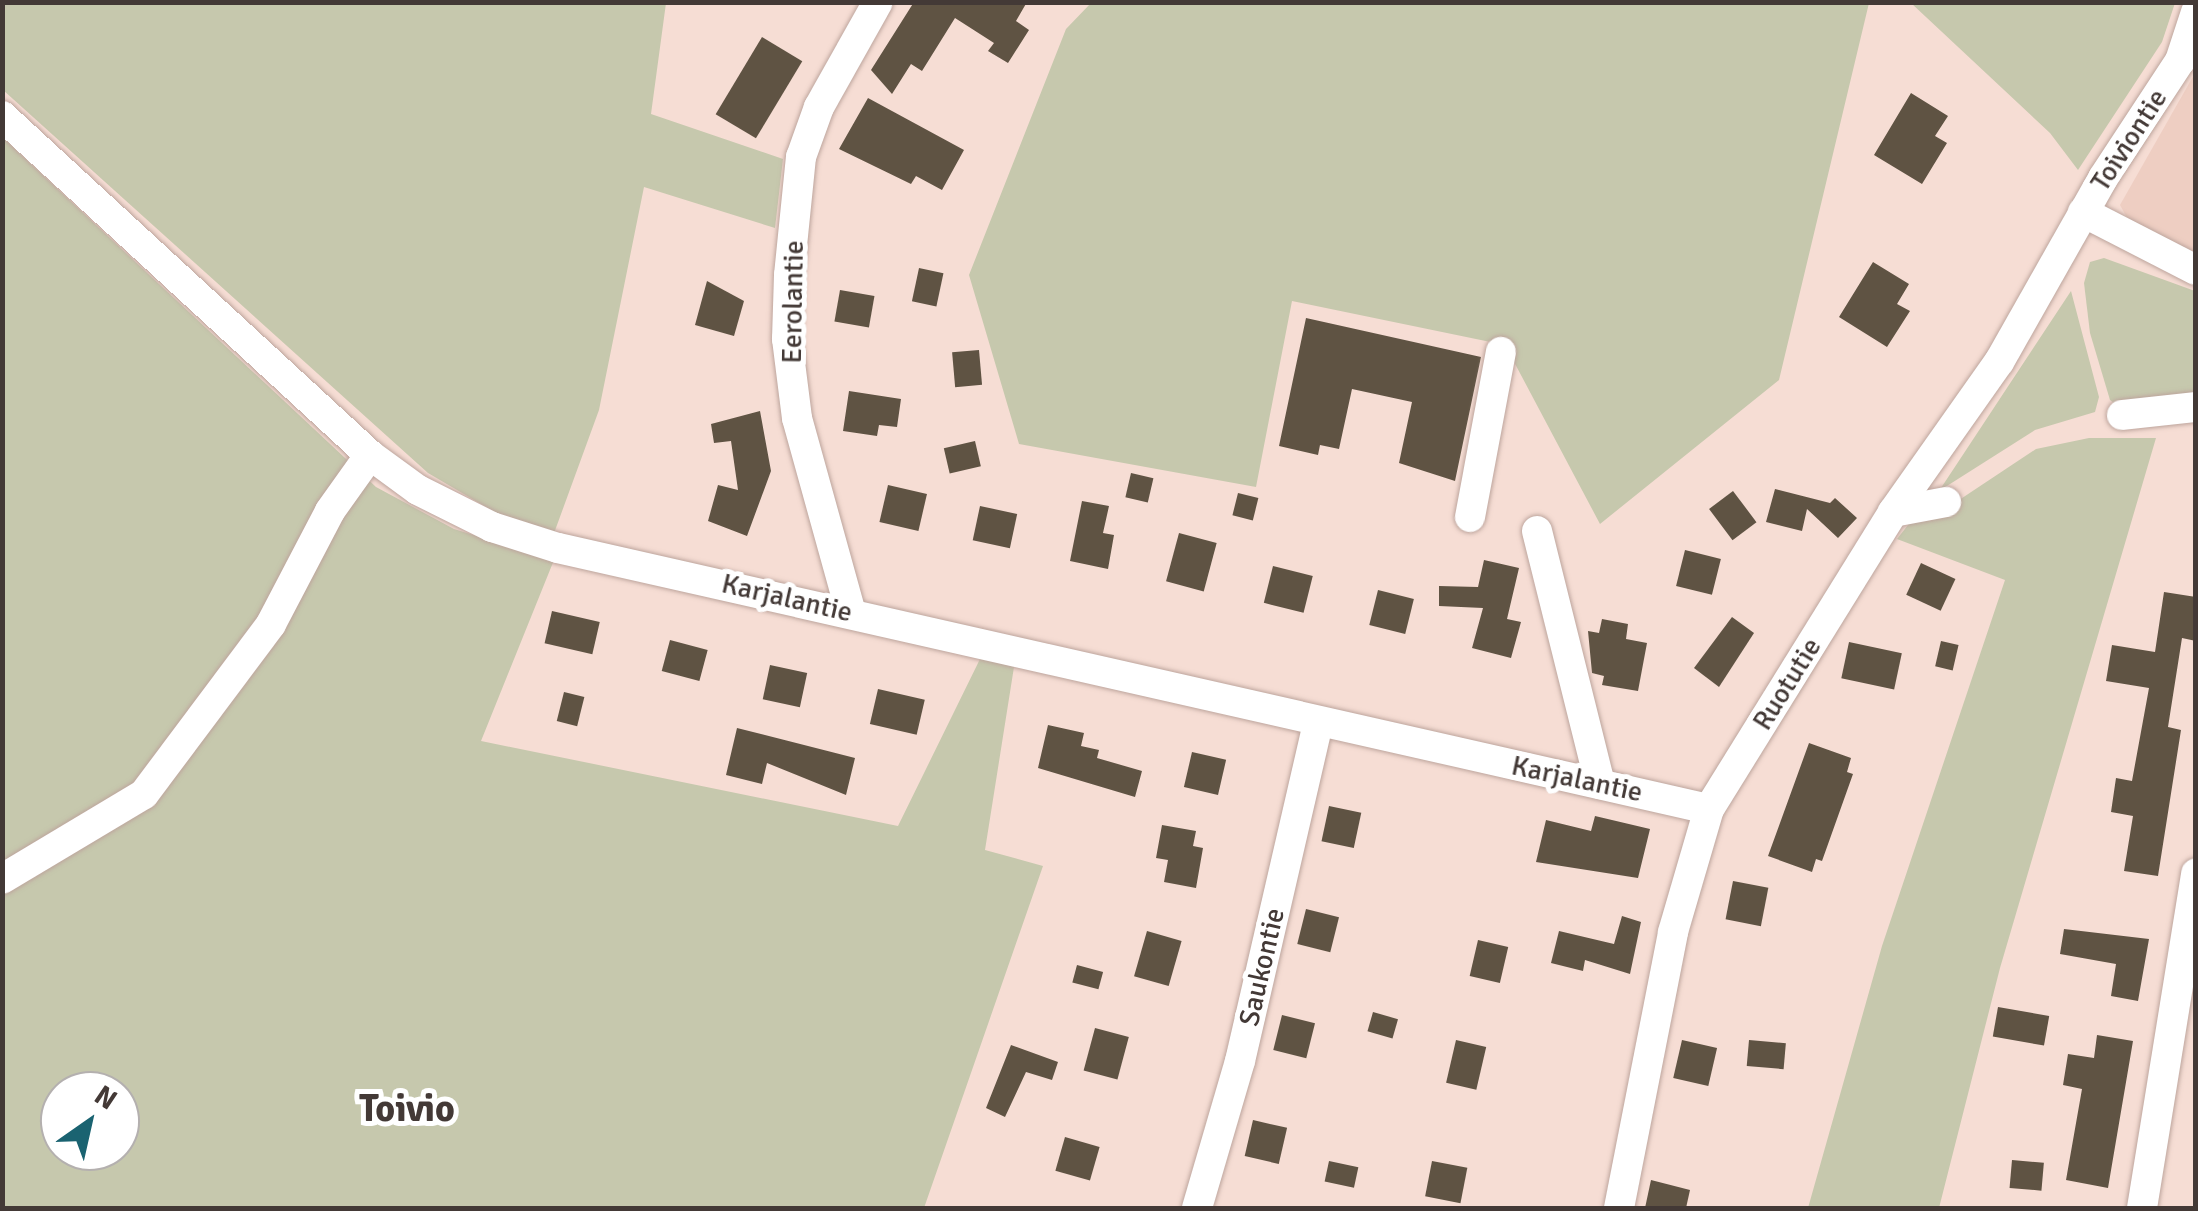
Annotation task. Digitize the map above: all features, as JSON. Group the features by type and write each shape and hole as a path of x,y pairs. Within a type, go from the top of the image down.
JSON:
{"street":[{"name":"Eerolantie","path":"851,612 797,418 787,339 789,276 801,157 819,106 878,2"},
{"name":"Toiviontie","path":"2083,212 2180,61 2196,12"},
{"name":"Karjalantie","path":"2,116 370,456 459,512 524,539 1710,809"},
{"path":"2083,212 2196,270"},
{"name":"Ruotutie","path":"1619,1208 1673,932 1710,809 1893,512 1999,362 2083,212"},
{"path":"1470,517 1501,352"},
{"path":"2122,415 2196,407"},
{"path":"2,878 144,794 271,624 330,511 370,456"},
{"path":"1893,512 1946,502"},
{"path":"1537,531 1600,784"},
{"name":"Saukontie","path":"1197,1208 1238,1066 1318,722"},
{"path":"2142,1208 2196,873"}],"shaded area":[{"path":"2195,73 2195,255 2130,223 2120,205"}],"green space":[{"path":"2,3 666,3 651,114 783,159 775,228 644,187 599,410 553,536 503,517 428,473 3,90"},
{"path":"1091,3 1869,3 1779,380 1600,524 1505,345 1292,301 1256,487 1019,444 969,275 1066,29"},
{"path":"1911,3 2175,3 2162,42 2078,170 2050,133"},
{"path":"2,137 376,487 454,529 554,560 481,741 898,826 981,657 1014,667 985,850 1043,866 924,1208 3,1208"},
{"path":"2104,258 2195,291 2195,395 2118,406 2110,400 2090,333 2084,283 2090,262"},
{"path":"2071,291 2099,397 2095,412 2035,430 1939,491"},
{"path":"2089,438 2156,438 2000,968 1939,1208 1808,1208 1882,946 2005,580 1897,539 1915,516 1932,518 2036,449"}],"building":[{"path":"914,2 1027,2 1016,21 1029,30 1008,63 988,51 994,43 955,18 922,71 911,64 892,94 871,70"},
{"path":"762,37 802,61 756,138 716,114"},
{"path":"1911,93 1948,116 1935,136 1947,143 1922,184 1874,155"},
{"path":"868,98 964,150 942,190 916,176 911,184 839,149"},
{"path":"1873,262 1909,284 1897,304 1910,311 1887,347 1839,317"},
{"path":"919,268 943,273 936,306 912,301"},
{"path":"707,281 744,301 734,336 695,325"},
{"path":"840,290 874,296 869,328 834,322"},
{"path":"1306,318 1481,357 1455,481 1399,463 1412,402 1352,389 1339,449 1320,445 1318,455 1279,446"},
{"path":"979,350 982,385 955,387 952,352"},
{"path":"849,391 901,399 897,427 879,425 877,436 843,431"},
{"path":"760,411 771,471 747,536 708,521 718,485 738,490 731,441 714,443 711,424"},
{"path":"975,441 981,466 950,474 944,448"},
{"path":"1131,473 1153,478 1148,503 1125,497"},
{"path":"888,485 927,494 918,531 879,522"},
{"path":"1775,489 1830,503 1835,498 1857,518 1838,538 1807,509 1802,531 1766,522"},
{"path":"1733,491 1756,522 1733,540 1709,509"},
{"path":"1238,493 1258,498 1253,520 1232,515"},
{"path":"1082,501 1109,506 1103,533 1114,535 1108,569 1070,561"},
{"path":"980,506 1017,514 1010,548 973,540"},
{"path":"1179,533 1217,543 1204,591 1166,581"},
{"path":"1685,550 1721,559 1712,595 1676,586"},
{"path":"1484,560 1519,568 1507,619 1521,622 1511,658 1472,648 1483,608 1439,606 1439,586 1478,587"},
{"path":"1921,563 1955,579 1941,611 1906,595"},
{"path":"1273,566 1313,576 1304,613 1264,603"},
{"path":"1378,590 1414,599 1405,634 1369,625"},
{"path":"2164,592 2196,597 2196,641 2182,638 2168,727 2181,730 2158,876 2124,871 2133,816 2111,812 2116,778 2132,781 2149,688 2106,681 2112,645 2155,652"},
{"path":"552,611 600,622 592,654 545,643"},
{"path":"1732,617 1754,633 1719,687 1694,668"},
{"path":"1602,619 1628,624 1626,639 1647,643 1638,691 1602,685 1604,676 1592,673 1588,631 1599,633"},
{"path":"670,640 708,650 699,681 662,671"},
{"path":"1941,641 1959,645 1953,670 1935,666"},
{"path":"1849,642 1902,653 1894,689 1841,678"},
{"path":"770,665 807,673 800,707 763,699"},
{"path":"878,689 925,700 917,735 870,724"},
{"path":"564,692 584,697 577,726 557,721"},
{"path":"1048,725 1084,733 1081,746 1099,750 1097,758 1142,771 1135,797 1038,768"},
{"path":"737,728 855,758 846,795 767,763 762,784 726,775"},
{"path":"1809,743 1851,758 1847,772 1853,774 1822,861 1816,859 1812,872 1768,856"},
{"path":"1192,752 1226,760 1218,795 1184,787"},
{"path":"1329,806 1361,813 1354,848 1322,841"},
{"path":"1595,816 1650,829 1638,878 1536,862 1546,820 1591,831"},
{"path":"1162,825 1196,831 1193,846 1203,848 1196,888 1164,882 1168,860 1156,858"},
{"path":"1733,881 1768,888 1761,926 1726,919"},
{"path":"1306,909 1339,917 1330,952 1297,944"},
{"path":"1622,916 1641,922 1630,974 1585,960 1583,971 1551,963 1559,931 1614,944"},
{"path":"2064,929 2149,939 2138,1001 2111,996 2116,964 2060,954"},
{"path":"1147,931 1182,941 1169,986 1134,976"},
{"path":"1478,940 1508,947 1500,983 1470,976"},
{"path":"1077,965 1103,972 1098,989 1072,982"},
{"path":"1998,1007 2049,1016 2044,1046 1993,1037"},
{"path":"1373,1012 1398,1019 1392,1038 1367,1031"},
{"path":"1282,1015 1315,1023 1306,1058 1273,1050"},
{"path":"1095,1028 1129,1037 1117,1080 1084,1071"},
{"path":"2097,1035 2133,1041 2108,1188 2066,1180 2082,1089 2063,1085 2068,1054 2094,1058"},
{"path":"1456,1040 1486,1047 1476,1090 1446,1083"},
{"path":"1682,1040 1717,1048 1708,1086 1673,1078"},
{"path":"1749,1040 1786,1043 1784,1069 1747,1066"},
{"path":"1011,1045 1058,1062 1052,1080 1026,1072 1005,1117 986,1108"},
{"path":"1253,1120 1287,1128 1279,1164 1245,1156"},
{"path":"1065,1137 1100,1147 1090,1181 1055,1171"},
{"path":"2012,1160 2044,1163 2041,1191 2010,1188"},
{"path":"1329,1161 1358,1167 1354,1188 1325,1182"},
{"path":"1432,1161 1467,1168 1460,1203 1425,1196"},
{"path":"1651,1180 1690,1190 1686,1208 1645,1208"}],"district":[{"name":"Toivio","path":"407,1109"}]}
